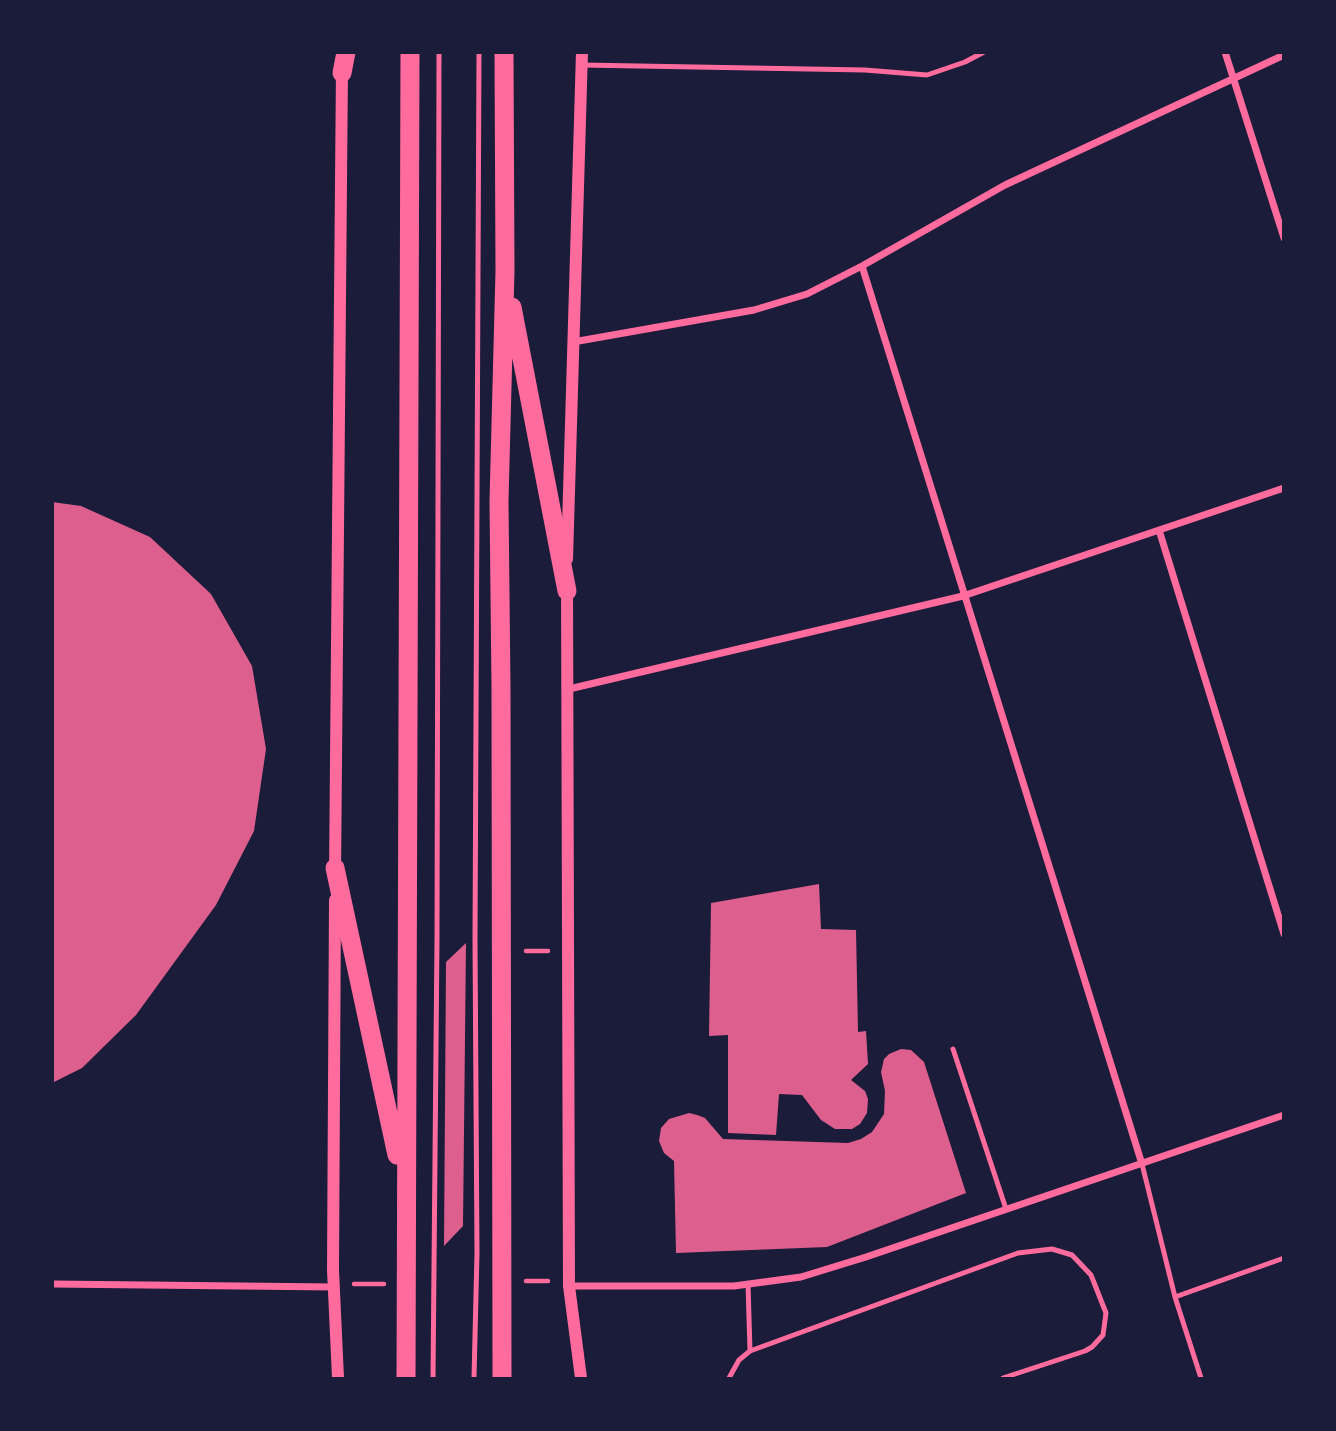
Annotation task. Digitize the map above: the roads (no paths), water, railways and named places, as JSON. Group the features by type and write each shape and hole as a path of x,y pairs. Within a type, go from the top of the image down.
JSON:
{"highway":[{"path":"342,73 344,52"},
{"path":"406,1378 410,52"},
{"path":"502,1378 499,501 505,271 503,52"},
{"path":"505,271 566,591"},
{"path":"335,868 405,1191"}],"street":[{"path":"1225,52 1283,238"},
{"path":"572,342 782,303 807,294 1005,185 1283,55"},
{"path":"581,1378 569,1286 569,689 566,591 582,59"},
{"path":"338,1378 333,1270 342,73"},
{"path":"862,266 1142,1164"},
{"path":"569,689 963,596 1283,488"},
{"path":"1159,530 1283,934"},
{"path":"569,1286 670,1287 748,1284 801,1277 1283,1115"},
{"path":"52,1284 335,1287"}],"lane":[{"path":"433,1378 439,52"},
{"path":"474,1378 477,1253 475,913 479,52"},
{"path":"582,59 865,70 926,75 965,62 984,52"},
{"path":"953,1049 1006,1209"},
{"path":"1142,1164 1175,1297 1201,1378"},
{"path":"729,1378 739,1360 750,1351 1018,1253 1052,1249 1072,1255 1091,1275 1106,1313 1102,1335 1093,1347 1085,1351 1003,1378"},
{"path":"1175,1297 1283,1258"},
{"path":"748,1284 750,1351"}]}
